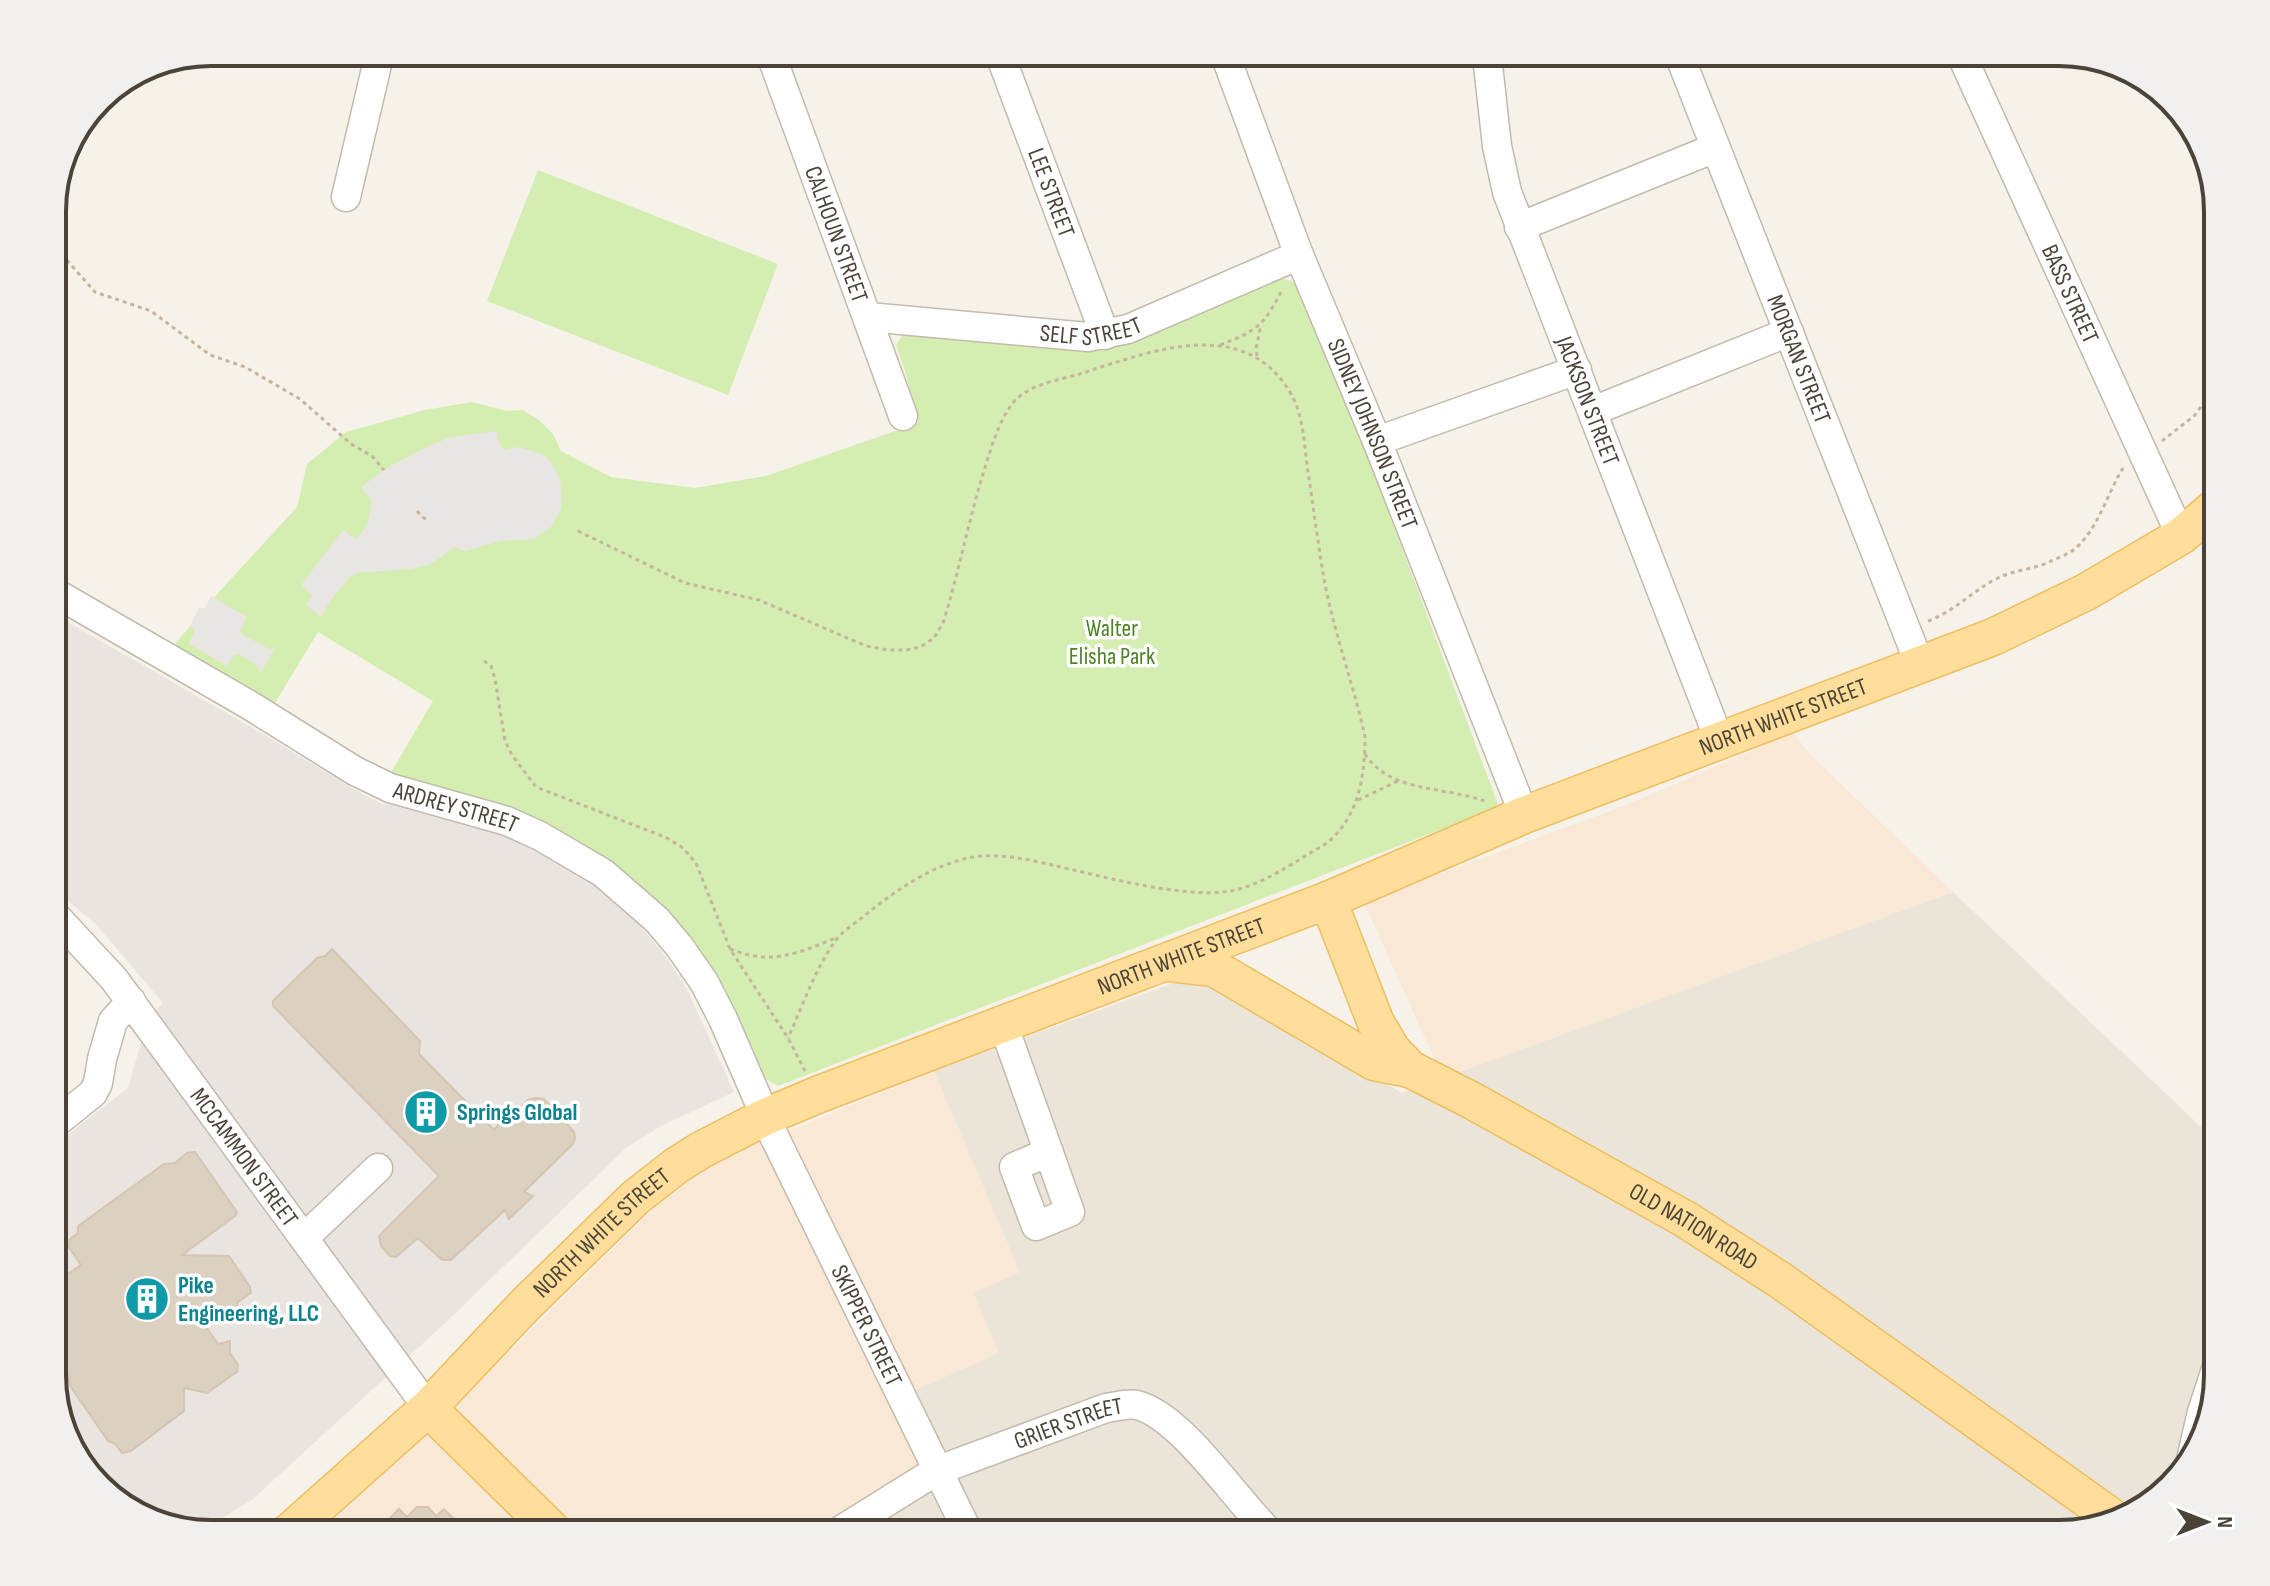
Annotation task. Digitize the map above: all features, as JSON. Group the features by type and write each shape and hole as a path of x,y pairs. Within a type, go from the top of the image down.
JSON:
{"main road":[{"name":"NORTH WHITE STREET","path":"309,1520 428,1408 526,1304 636,1197 677,1165 765,1117 1328,900 1524,815 1993,637 2086,592 2181,536 2204,517"},
{"name":"OLD NATION ROAD","path":"1328,900 1376,1023 1392,1050 1410,1069 1551,1144 1709,1234 1780,1280 2105,1512"},
{"path":"1163,963 1214,968 1374,1062 1410,1069"},
{"path":"428,1408 542,1520"}],"street":[{"path":"346,197 377,66"},
{"name":"CALHOUN STREET","path":"775,66 903,416"},
{"name":"LEE STREET","path":"1004,66 1105,335"},
{"name":"SIDNEY JOHNSON STREET","path":"1229,66 1299,255 1377,441 1524,815"},
{"name":"JACKSON STREET","path":"1488,66 1497,146 1507,192 1519,227 1720,742"},
{"name":"MORGAN STREET","path":"1683,66 1920,665"},
{"name":"BASS STREET","path":"1966,66 2181,536"},
{"path":"1519,227 1715,148"},
{"name":"SELF STREET","path":"868,317 1088,337 1105,335 1128,329 1299,255"},
{"path":"1593,411 1789,332"},
{"path":"1377,441 1577,370"},
{"name":"ARDREY STREET","path":"66,599 378,782 423,799 507,821 550,841 603,873 657,920 704,982 765,1117"},
{"name":"MCCAMMON STREET","path":"66,927 131,1001 428,1408"},
{"path":"66,1115 93,1093 113,1021 131,1001"},
{"path":"1003,1024 1049,1152"},
{"name":"SKIPPER STREET","path":"765,1117 962,1520"},
{"path":"304,1238 378,1168"},
{"name":"GRIER STREET","path":"857,1520 936,1471 1106,1408 1134,1404 1156,1413 1179,1430 1256,1520"}],"path":[{"path":"1257,358 1261,325 1299,255"},
{"path":"66,259 95,292 151,311 210,355 245,367 300,399 351,444 372,456 384,470"},
{"path":"1220,345 1261,325"},
{"path":"578,531 685,583 759,600 866,646 906,650 920,647 934,638 943,623 974,501 993,442 1005,414 1022,393 1146,353 1220,345 1238,348 1257,358 1276,374 1292,394 1302,422 1325,583 1365,737 1357,801 1345,824 1328,842 1254,884 1203,893 1125,881 1039,862 999,856 972,857 951,862 893,893 838,937 811,948 758,958 730,949"},
{"path":"1923,622 1958,606 2000,577 2046,564 2075,549 2096,524 2122,468 2194,416 2204,403"},
{"path":"417,511 427,521"},
{"path":"484,661 491,666 499,694 505,741 536,787 651,830 683,848 696,863 730,949 788,1038 809,1078"},
{"path":"1365,754 1373,766 1398,781 1487,802"},
{"path":"1357,801 1398,781"},
{"path":"788,1038 812,984 838,937"}],"shaded area":[{"path":"497,431 500,446 505,450 517,447 544,455 559,476 561,509 551,527 534,539 501,541 465,551 455,547 431,564 411,569 357,573 330,601 321,617 306,605 312,596 301,585 343,530 356,539 367,526 372,501 361,487 387,468 450,437"},
{"path":"211,596 247,617 240,630 242,634 269,649 276,648 260,673 256,664 238,654 227,666 189,644 195,630 190,626 199,607 204,609"},
{"path":"66,621 362,794 382,804 504,836 593,885 639,925 661,950 686,987 734,1092 661,1126 626,1148 443,1325 253,1499 219,1520 174,1515 131,1495 96,1463 77,1430 66,1384 66,1136 128,1088 147,1021 163,1003 96,924 66,899"},
{"path":"1793,733 1810,754 1953,892 1443,1078 1365,905 1412,884 1624,806"},
{"path":"1953,892 2204,1130 2204,1384 2189,1439 2168,1470 2139,1495 2114,1509 2078,1519 833,1520 898,1398 973,1293 1019,1272 934,1071 1187,978 1203,975 1402,1093"},
{"path":"934,1071 1020,1272 974,1293 999,1353 899,1398 931,1469 848,1520 333,1520 653,1209 693,1176 773,1134 799,1127"}],"green space":[{"path":"538,170 778,264 728,395 487,301"},
{"name":"Walter Elisha Park","path":"1270,277 1292,282 1308,297 1499,807 778,1086 766,1079 739,1049 606,871 385,783 433,701 318,632 272,708 169,651 297,507 307,464 346,432 425,410 472,402 507,411 522,410 539,420 553,434 561,451 611,477 695,488 766,476 918,423 896,345 902,336 913,333 1091,351"}],"building":[{"name":"Springs Global","path":"332,949 420,1041 419,1054 494,1130 499,1124 502,1127 528,1100 536,1098 544,1099 574,1132 573,1144 524,1192 533,1196 509,1219 505,1210 451,1260 442,1260 418,1238 396,1257 390,1256 381,1246 379,1236 439,1176 273,1006 273,1001 317,958 325,956"},
{"name":"Pike Engineering, LLC","path":"195,1152 237,1212 182,1255 229,1256 250,1287 251,1293 238,1302 235,1313 222,1307 202,1321 218,1344 230,1341 230,1353 238,1365 237,1372 207,1393 184,1388 184,1411 131,1451 122,1453 108,1441 71,1387 66,1368 66,1275 81,1265 68,1246 70,1239 78,1233 78,1226 164,1164 175,1163 187,1153"},
{"path":"417,1507 428,1507 436,1516 444,1509 455,1520 388,1520 399,1509 407,1517"}],"place":[{"name":"Springs Global","path":"426,1112"},
{"name":"Pike Engineering, LLC","path":"147,1299"}]}
